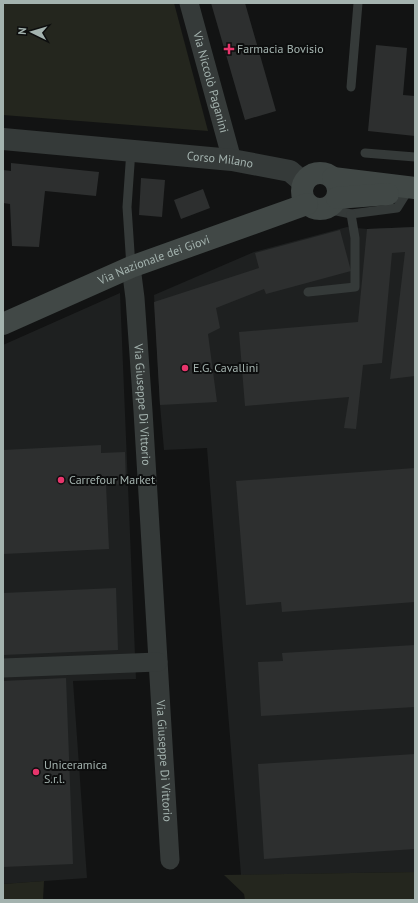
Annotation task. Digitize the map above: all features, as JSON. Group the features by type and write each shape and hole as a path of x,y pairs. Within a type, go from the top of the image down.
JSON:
{"main road":[{"name":"Via Nazionale dei Giovi","path":"3,324 130,259 327,197 412,190"}],"street":[{"name":"Via Niccolò Paganini","path":"189,3 232,160"},
{"name":"Corso Milano","path":"3,139 232,160 290,171 327,197"},
{"name":"Via Giuseppe Di Vittorio","path":"130,259 143,403 170,860"},
{"path":"3,668 158,662"}],"lane":[{"path":"351,87 358,3"},
{"path":"130,259 127,207 131,150"},
{"path":"365,153 415,158"},
{"name":"Via Nazionale dei Giovi","path":"327,197 397,208 412,190"},
{"path":"308,292 355,287 356,238 327,197"}],"shaded area":[{"path":"3,3 174,3 208,131 3,115"},
{"path":"347,227 367,229 415,227 415,872 241,875 207,448 164,450 154,295 254,252"},
{"path":"120,293 136,679 73,681 87,878 3,884 3,345"},
{"path":"415,872 415,900 245,900 244,894 224,875"},
{"path":"44,881 43,900 3,900 3,884"}],"building":[{"path":"211,3 245,3 276,111 245,120"},
{"path":"376,45 407,48 403,95 415,96 415,136 368,131"},
{"path":"11,163 99,172 96,196 45,191 39,247 12,246 10,204 3,203 3,170 11,171"},
{"path":"141,178 165,180 162,217 139,215"},
{"path":"203,189 210,208 181,219 174,200"},
{"path":"415,227 415,376 390,379 405,252 392,253 382,363 363,365 356,429 344,428 349,397 245,406 239,332 358,322 367,229"},
{"name":"E.G. Cavallini","path":"340,230 351,271 266,294 264,289 216,308 220,328 208,334 217,402 160,405 154,302 259,268 255,253"},
{"path":"101,445 101,453 125,452 126,484 106,485 109,549 3,554 3,450"},
{"path":"415,468 415,602 282,612 281,602 246,605 236,481"},
{"path":"116,588 118,650 3,655 3,593"},
{"path":"415,645 415,707 261,716 258,662 283,661 282,653"},
{"name":"Uniceramica S.r.l.","path":"66,678 73,864 3,867 3,681"},
{"path":"415,754 415,849 264,859 258,764"}],"place":[{"name":"Farmacia Bovisio","path":"229,49"},
{"name":"E.G. Cavallini","path":"185,368"},
{"name":"Carrefour Market","path":"61,480"},
{"name":"Uniceramica S.r.l.","path":"36,772"}]}
